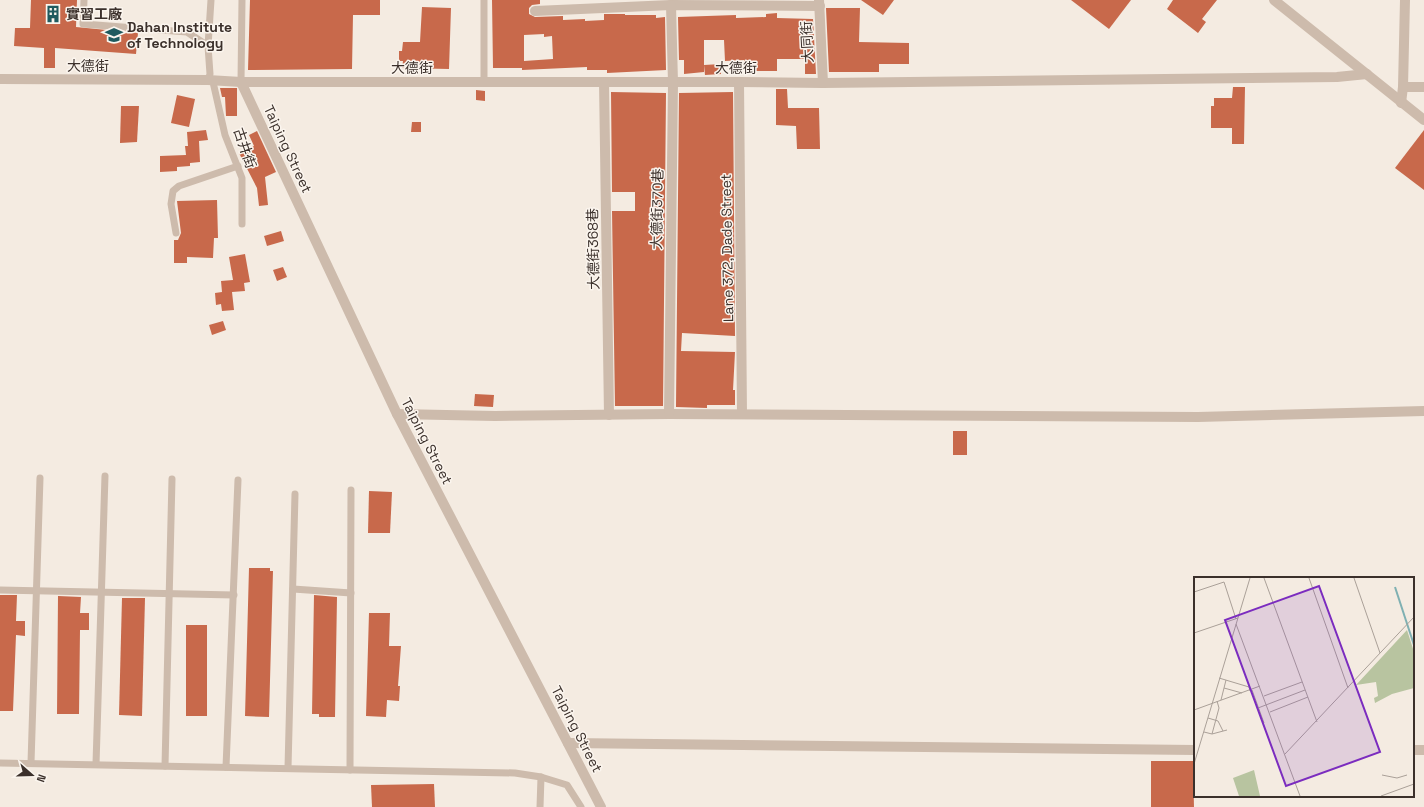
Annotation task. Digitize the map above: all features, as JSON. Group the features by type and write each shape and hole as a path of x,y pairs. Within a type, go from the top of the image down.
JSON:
{"street":[{"path":"1274,0 1424,120"},
{"path":"1401,103 1403,87 1405,0"},
{"path":"535,10 671,5 820,3"},
{"name":"大同街","path":"820,3 823,84"},
{"name":"大德街370巷","path":"669,414 673,83 671,5"},
{"name":"大德街","path":"0,79 240,82 739,82 823,84 1337,78 1367,74"},
{"name":"Taiping Street","path":"240,82 397,414 601,807"},
{"name":"大德街368巷","path":"604,82 609,416"},
{"name":"Lane 372, Dade Street","path":"739,82 742,414"},
{"path":"1403,87 1424,87"},
{"path":"397,414 609,416 742,414 1198,417 1424,411"},
{"path":"568,743 1194,750"}],"lane":[{"path":"84,0 83,24 187,32 208,46"},
{"name":"古井街","path":"211,0 208,46 210,81 226,134 242,178 242,224"},
{"path":"240,82 242,0"},
{"path":"484,0 484,82"},
{"path":"176,233 171,204 173,191 179,186 238,166"},
{"path":"96,764 105,476"},
{"path":"31,763 40,478"},
{"path":"165,766 172,479"},
{"path":"226,767 238,480"},
{"path":"350,770 352,490"},
{"path":"288,768 294,589 295,494"},
{"path":"294,589 351,593"},
{"path":"0,590 234,595"},
{"path":"0,762 515,773 541,776 567,785 581,807"},
{"path":"540,807 541,776"}],"building":[{"name":"實習工廠","path":"31,0 77,0 76,27 138,33 136,54 55,48 55,68 44,68 44,48 14,46 15,28 30,28"},
{"path":"250,0 380,0 380,15 353,15 352,69 248,70"},
{"path":"492,0 540,0 540,4 532,5 529,8 529,14 535,17 563,16 563,20 604,20 604,14 656,15 656,18 665,17 666,70 607,73 607,70 587,70 587,67 522,70 522,68 493,68","holes":["544,34 544,37 552,36 553,59 524,61 524,35"]},
{"path":"861,0 894,0 883,15"},
{"path":"1071,0 1131,0 1109,29"},
{"path":"1173,0 1217,0 1202,19 1206,22 1198,33 1167,9"},
{"path":"422,7 451,8 449,69 402,68 403,61 399,61 399,51 402,51 403,42 420,42"},
{"path":"826,8 860,8 859,42 909,43 909,64 879,64 879,72 829,72"},
{"path":"777,13 777,18 813,19 816,74 805,74 805,59 777,59 777,71 745,71 744,60 725,61 724,40 704,40 704,72 684,74 684,60 679,60 678,17 736,15 736,18 766,17 766,14"},
{"path":"721,64 721,74 705,75 704,65"},
{"path":"1233,87 1245,87 1244,144 1232,144 1232,128 1211,128 1211,106 1214,106 1214,98 1232,98"},
{"path":"220,88 237,88 237,116 226,116 225,97 222,97"},
{"path":"776,89 787,89 788,108 819,108 820,149 797,149 796,126 776,125"},
{"path":"476,90 485,91 485,101 476,100"},
{"path":"611,92 666,93 663,406 615,406 612,211 635,211 635,192 612,192"},
{"path":"733,92 735,336 682,333 681,351 735,352 733,390 735,390 735,405 707,405 707,408 676,407 679,93"},
{"path":"177,95 195,99 189,127 171,123"},
{"path":"121,106 139,106 137,142 120,143"},
{"path":"412,122 421,122 421,132 411,132"},
{"path":"206,130 208,140 199,141 200,162 190,163 190,166 177,167 177,171 160,172 160,156 186,155 185,146 188,146 187,132"},
{"path":"1424,130 1424,190 1395,168"},
{"path":"257,131 276,172 265,177 268,205 259,206 257,188 239,153 254,146 249,135"},
{"path":"217,200 218,238 214,238 213,258 187,257 187,263 174,263 174,240 178,240 181,233 177,201"},
{"path":"281,231 284,241 267,246 264,236"},
{"path":"245,254 250,282 244,283 245,291 232,292 234,310 222,311 221,304 216,305 215,293 222,292 221,281 233,280 229,257"},
{"path":"283,267 287,277 277,281 273,270"},
{"path":"223,321 226,330 212,335 209,325"},
{"path":"475,394 494,395 493,407 474,406"},
{"path":"953,431 967,431 967,455 953,455"},
{"path":"369,491 392,492 390,533 368,533"},
{"path":"249,568 270,568 270,571 273,571 269,717 245,716"},
{"path":"0,595 17,595 16,621 25,621 25,636 16,635 13,711 0,711"},
{"path":"314,595 337,597 335,717 319,717 319,714 312,714"},
{"path":"58,596 81,597 80,613 89,613 89,630 80,630 79,714 57,714"},
{"path":"122,598 145,598 142,716 119,715"},
{"path":"369,613 390,613 389,646 401,646 398,686 400,686 399,701 387,700 386,717 366,716"},
{"path":"186,625 207,625 207,716 186,716"},
{"path":"1151,761 1193,761 1194,807 1151,807"},
{"path":"434,784 435,807 372,807 371,785"}],"place":[{"name":"實習工廠","path":"53,14"},
{"name":"Dahan Institute of Technology","path":"114,35"}]}
